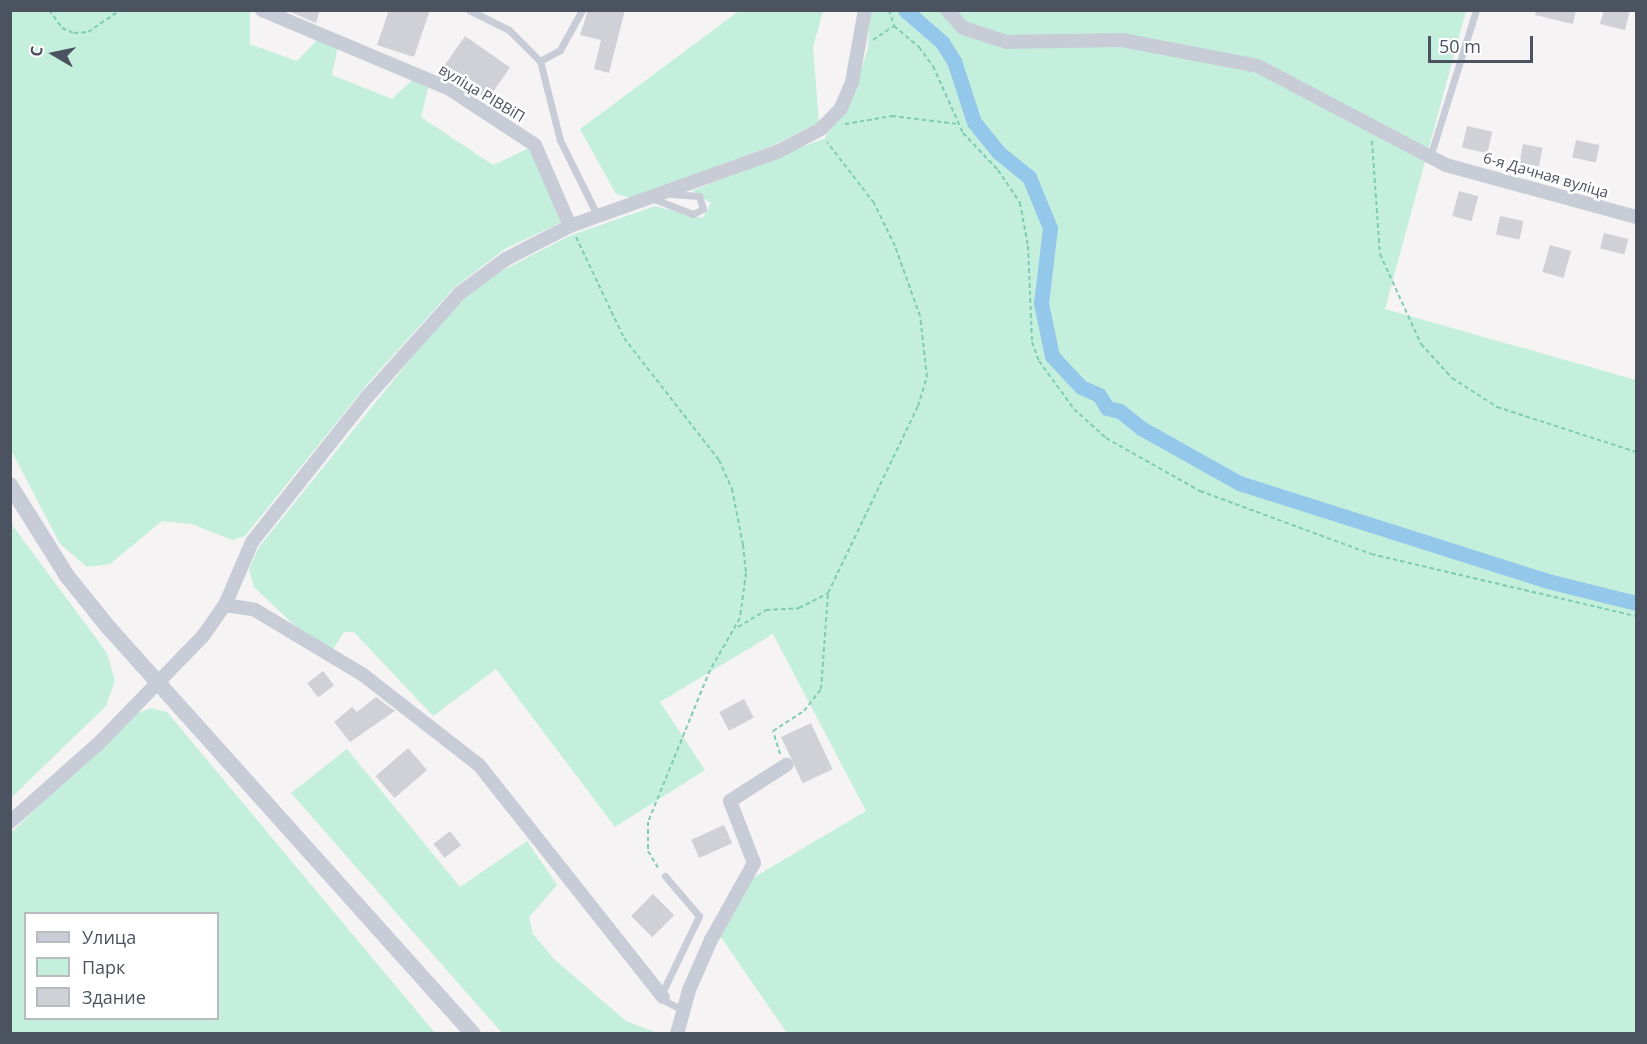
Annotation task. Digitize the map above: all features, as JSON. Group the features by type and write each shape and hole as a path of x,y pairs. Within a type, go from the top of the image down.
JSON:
{"street":[{"name":"вуліца РІВВіП","path":"262,10 448,88 535,145 570,226"},
{"path":"10,822 100,742 156,681 203,636 225,605 252,542 442,311 481,274 570,226 777,152 821,129 841,108 862,48 865,10"},
{"name":"6-я Дачная вуліца","path":"947,10 963,28 1007,42 1122,40 1258,66 1446,165 1636,217"},
{"path":"10,485 67,576 156,681 473,1034"},
{"path":"225,605 245,605 274,619 362,674 457,745 517,808 663,997"},
{"path":"677,1034 683,1010 711,940 754,863 730,801 786,765"}],"lane":[{"path":"469,10 509,30 540,62 560,140 598,217"},
{"path":"540,62 568,41 582,10"},
{"path":"1430,157 1476,10"},
{"path":"651,198 693,214 703,209 699,196 666,193"},
{"path":"665,876 699,916 662,988 663,997 683,1010"}],"path":[{"path":"49,10 62,28 74,33 98,27 121,10"},
{"path":"889,10 894,26 933,66 958,124 1020,203 1028,246 1032,342 1039,361 1074,409 1107,438 1200,491 1371,554 1636,616"},
{"path":"862,48 894,26"},
{"path":"786,765 773,731 804,711 821,689 828,593 924,393 928,361 920,316 895,246 874,203 821,129 892,116 958,124"},
{"path":"1371,126 1380,254 1422,344 1452,378 1497,407 1636,452"},
{"path":"570,226 624,338 660,389 709,442 726,473 737,510 746,573 740,618 710,670 648,822 648,851 665,876"},
{"path":"731,635 752,615 799,608 828,593"}],"green space":[{"path":"10,11 250,11 250,44 297,61 319,38 338,46 332,75 392,99 415,77 429,84 421,117 493,165 531,147 564,221 505,249 455,287 370,381 245,536 232,540 192,524 162,521 110,564 87,567 60,544 11,450"},
{"path":"739,11 823,11 813,47 819,122 774,145 631,198 616,194 580,129"},
{"path":"870,11 1466,11 1385,309 1636,380 1636,1033 787,1033 716,930 739,886 866,811 773,634 660,702 705,770 615,827 496,669 433,716 354,632 344,632 328,657 254,587 249,569 259,547 446,315 488,278 569,236 655,206 703,218 711,203 692,191 825,138 857,84 868,48"},
{"path":"10,522 107,653 115,681 106,706 11,798"},
{"path":"151,708 167,712 435,1033 11,1034 11,833 131,715"},
{"path":"347,749 460,887 527,841 557,885 529,917 533,934 554,959 626,1021 658,1033 502,1033 291,793"}],"building":[{"path":"286,10 320,10 316,23"},
{"path":"389,10 430,10 414,57 377,45"},
{"path":"588,10 625,10 609,73 594,69 601,40 580,35"},
{"path":"1536,10 1576,10 1573,24 1535,15"},
{"path":"1604,10 1630,10 1625,30 1600,24"},
{"path":"465,36 510,68 488,99 443,68"},
{"path":"1467,126 1492,132 1487,153 1462,147"},
{"path":"1576,140 1599,145 1596,163 1572,158"},
{"path":"1523,144 1543,148 1539,166 1519,163"},
{"path":"1459,191 1478,196 1472,221 1452,216"},
{"path":"1500,216 1523,221 1520,240 1496,235"},
{"path":"1604,233 1628,239 1624,255 1600,249"},
{"path":"1550,245 1571,251 1563,278 1542,272"},
{"path":"323,671 334,685 318,697 307,683"},
{"path":"376,697 395,711 350,742 334,722 352,707 357,712"},
{"path":"744,699 754,718 729,731 719,712"},
{"path":"811,723 833,769 803,783 781,737"},
{"path":"408,748 427,770 395,798 376,776"},
{"path":"724,825 732,843 699,858 691,840"},
{"path":"450,831 461,845 445,858 433,844"},
{"path":"653,894 674,915 652,937 631,916"}],"waterway":[{"path":"905,10 942,42 954,61 974,122 998,152 1029,177 1050,228 1041,303 1052,356 1081,387 1099,395 1107,408 1120,411 1141,428 1239,483 1544,580 1636,603"}]}
